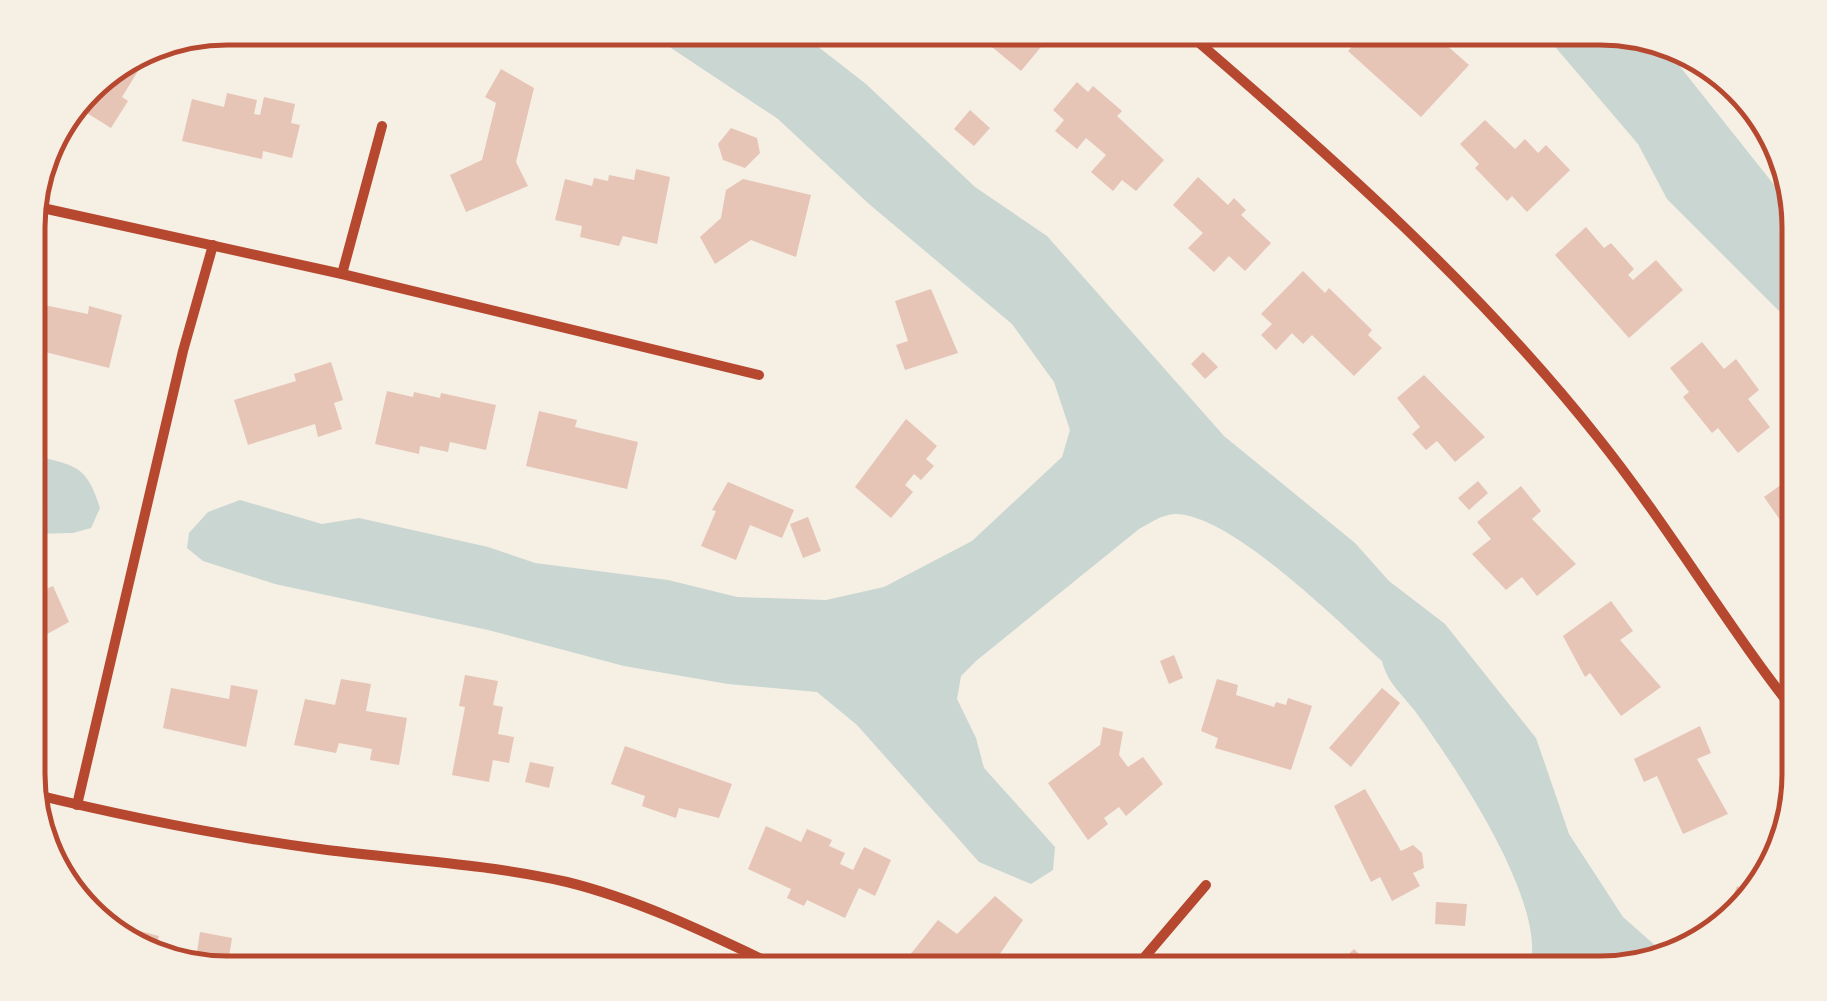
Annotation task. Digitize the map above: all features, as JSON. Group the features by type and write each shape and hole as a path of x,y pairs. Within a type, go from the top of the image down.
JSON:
{"street":[{"path":"1201,45 1407,229 1493,318 1639,490 1782,693"},
{"path":"342,274 382,126"},
{"path":"46,209 342,274 760,375"},
{"path":"77,805 183,351 213,245"},
{"path":"47,797 238,836 494,867 571,884 713,936 755,956"},
{"path":"1146,956 1206,884"}],"shaded area":[{"path":"667,45 816,45 866,84 975,187 1047,236 1224,436 1355,543 1389,581 1445,624 1536,738 1569,834 1623,917 1656,946 1612,956 1531,956 1527,913 1495,838 1432,734 1391,682 1382,661 1283,573 1224,531 1197,518 1174,514 1139,529 961,676 957,699 976,738 984,768 1055,847 1053,870 1031,884 979,862 857,725 817,692 728,684 624,666 488,630 275,584 203,561 187,548 189,533 208,512 240,500 322,524 359,518 488,547 535,563 668,580 737,597 826,600 884,587 972,541 1062,457 1070,430 1054,382 1012,324 869,204 778,119"},
{"path":"1554,45 1624,47 1677,62 1777,188 1782,227 1782,314 1667,199 1638,144"},
{"path":"45,458 76,468 95,493 100,508 91,528 45,534"}],"building":[{"path":"990,45 1043,45 1021,71"},
{"path":"1353,45 1446,45 1469,65 1421,117 1348,51"},
{"path":"501,69 534,88 516,162 528,186 466,212 450,175 482,160 496,103 485,97"},
{"path":"136,70 122,97 128,101 111,128 86,112 107,90"},
{"path":"1077,82 1088,92 1093,86 1122,111 1117,116 1164,160 1136,191 1122,180 1113,191 1091,172 1106,155 1086,138 1077,149 1055,131 1064,120 1053,110"},
{"path":"227,93 257,100 254,114 260,115 264,97 295,104 291,123 300,125 292,158 263,151 262,159 182,141 192,99 224,107"},
{"path":"970,110 990,128 974,146 954,129"},
{"path":"1485,120 1515,149 1525,139 1538,153 1546,145 1570,170 1527,212 1512,196 1507,201 1475,168 1479,164 1460,144"},
{"path":"731,128 757,138 760,153 745,168 723,160 718,144"},
{"path":"636,169 670,177 657,244 623,236 619,246 580,237 582,226 555,220 565,179 592,186 594,178 608,181 609,175 634,180"},
{"path":"1198,177 1228,205 1234,198 1246,210 1241,215 1271,243 1245,271 1229,256 1214,272 1188,248 1203,233 1173,205"},
{"path":"743,179 811,195 796,257 751,240 715,264 700,237 721,218 726,190"},
{"path":"1586,227 1604,248 1611,243 1634,269 1628,275 1633,280 1656,260 1683,290 1629,338 1555,255"},
{"path":"1303,271 1325,293 1329,288 1372,330 1368,335 1382,348 1354,376 1312,335 1303,344 1292,333 1276,350 1261,335 1272,324 1261,314"},
{"path":"931,289 958,353 905,370 896,345 908,341 895,301"},
{"path":"45,305 88,314 89,306 122,315 109,368 45,352"},
{"path":"1702,342 1724,369 1736,359 1759,390 1748,399 1770,427 1738,453 1718,428 1712,433 1683,397 1689,392 1670,368"},
{"path":"1203,352 1218,367 1205,379 1191,364"},
{"path":"331,362 343,400 334,403 342,429 318,437 315,424 248,445 234,400 296,381 294,374"},
{"path":"1424,375 1485,437 1455,462 1437,441 1426,450 1412,434 1420,427 1397,398"},
{"path":"387,391 440,398 441,393 496,405 486,450 450,442 448,452 420,446 419,454 375,444"},
{"path":"539,411 577,420 575,427 638,442 627,489 526,466"},
{"path":"906,419 937,446 926,459 934,466 921,480 914,474 905,485 913,492 891,518 855,487"},
{"path":"1478,481 1488,493 1469,510 1458,498"},
{"path":"728,482 794,510 782,538 750,525 736,560 701,546 716,511 712,510"},
{"path":"1782,484 1782,523 1764,497"},
{"path":"1521,486 1541,511 1532,519 1576,564 1537,596 1522,577 1506,590 1472,554 1491,539 1477,522"},
{"path":"808,517 821,551 803,558 790,524"},
{"path":"53,586 69,622 45,635 45,590"},
{"path":"1611,601 1633,631 1620,640 1661,687 1621,716 1590,673 1585,677 1563,636"},
{"path":"1174,655 1183,678 1169,684 1160,661"},
{"path":"465,675 498,681 493,705 503,707 498,734 514,737 509,763 493,760 489,782 452,775 465,707 459,706"},
{"path":"341,679 371,684 366,711 407,718 399,765 370,760 372,749 339,743 336,753 294,745 305,699 335,705"},
{"path":"1217,679 1238,685 1236,695 1274,707 1276,702 1286,705 1288,698 1312,706 1291,770 1215,748 1218,738 1201,731"},
{"path":"231,685 258,690 246,747 163,728 171,688 229,699"},
{"path":"1382,688 1400,703 1351,767 1329,748"},
{"path":"1700,726 1711,753 1697,759 1728,814 1683,834 1657,776 1644,782 1634,759"},
{"path":"1103,727 1123,732 1119,755 1128,767 1143,757 1163,784 1126,816 1119,807 1104,818 1108,824 1088,840 1048,783 1100,745"},
{"path":"625,746 732,784 719,818 679,808 676,818 642,806 645,796 611,784"},
{"path":"530,762 554,767 549,788 525,782"},
{"path":"1365,789 1401,851 1413,845 1422,853 1424,868 1413,873 1420,886 1392,901 1380,877 1371,882 1334,806"},
{"path":"766,826 801,842 807,829 832,840 829,846 845,853 840,864 853,870 864,847 891,860 875,896 859,888 845,918 807,900 804,906 787,898 791,889 748,869"},
{"path":"995,896 1023,920 999,956 909,956 938,920 957,934"},
{"path":"1436,902 1467,904 1465,926 1435,924"},
{"path":"133,929 159,936 158,941"},
{"path":"200,932 232,938 229,956 197,953"}]}
